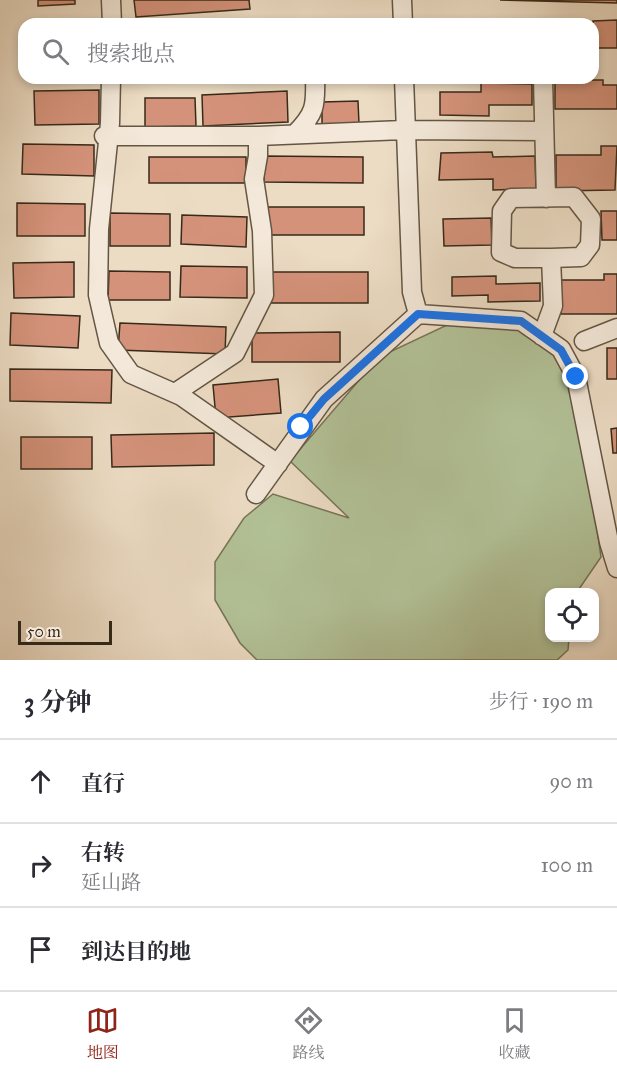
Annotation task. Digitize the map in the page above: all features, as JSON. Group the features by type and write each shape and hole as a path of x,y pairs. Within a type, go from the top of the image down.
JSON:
{"street":[{"path":"111,0 112,18"},
{"path":"402,0 403,18"},
{"path":"110,84 99,229 98,296 109,343 131,374 175,393 279,464"},
{"path":"295,134 312,116 315,84"},
{"path":"405,84 412,292 418,314"},
{"path":"543,84 546,198"},
{"path":"106,136 258,136 406,130 544,131"},
{"path":"175,393 235,353 264,296 262,231 254,179 258,156 258,136"},
{"path":"574,197 591,219 590,245 581,257 551,258 515,258 501,252 502,211 512,198 574,197"},
{"path":"542,336 553,306 551,258"},
{"path":"256,494 279,464 301,427 324,399 418,314 521,321 561,350 576,377 609,503 617,568"},
{"path":"584,341 617,328"}],"green space":[{"path":"464,317 506,320 528,325 546,341 561,366 581,430 601,557 580,588 545,588 545,642 569,642 568,650 557,660 257,660 240,643 215,600 215,562 244,518 273,494 349,518 290,461 379,357"}],"building":[{"path":"38,0 75,0 75,4 38,6"},
{"path":"134,0 249,0 250,9 136,17"},
{"path":"500,0 617,0 617,3"},
{"path":"617,20 617,48 599,48 599,21"},
{"path":"599,80 603,80 603,85 617,85 617,109 555,109 555,84 599,84"},
{"path":"481,84 532,84 532,105 489,105 489,116 440,115 440,92 481,92"},
{"path":"99,90 99,124 35,125 34,91"},
{"path":"287,91 288,122 203,126 202,95"},
{"path":"145,98 195,98 196,126 145,127"},
{"path":"358,101 359,124 322,125 322,102"},
{"path":"23,144 94,145 94,176 22,174"},
{"path":"601,146 617,146 615,190 556,191 556,155 601,155"},
{"path":"492,152 493,157 535,156 536,189 493,190 493,179 439,180 441,153"},
{"path":"264,156 363,157 363,183 264,182"},
{"path":"149,157 246,157 246,183 149,183"},
{"path":"17,203 85,204 85,236 17,236"},
{"path":"268,207 364,207 364,235 268,235"},
{"path":"601,211 617,211 617,240 602,240"},
{"path":"110,213 170,214 170,246 110,246"},
{"path":"182,215 247,217 246,247 181,244"},
{"path":"491,218 492,245 444,246 443,219"},
{"path":"74,262 74,297 14,298 13,263"},
{"path":"181,266 247,267 247,298 180,297"},
{"path":"109,271 170,272 170,300 108,300"},
{"path":"270,272 368,272 368,303 271,303"},
{"path":"604,274 617,274 617,314 561,314 561,280 604,280"},
{"path":"496,276 496,284 540,283 540,301 488,302 488,295 452,296 452,277"},
{"path":"11,313 80,316 78,348 10,345"},
{"path":"120,323 226,327 225,354 118,350"},
{"path":"340,332 340,362 252,362 252,333"},
{"path":"607,348 617,348 617,379 607,379"},
{"path":"10,369 112,370 111,403 10,401"},
{"path":"278,379 281,413 216,418 213,385"},
{"path":"617,428 617,453 613,453 611,429"},
{"path":"214,433 214,465 112,467 111,435"},
{"path":"21,437 92,437 92,469 21,469"}],"route":[{"path":"301,427 324,399 418,314 521,321 561,350 576,377"}]}
